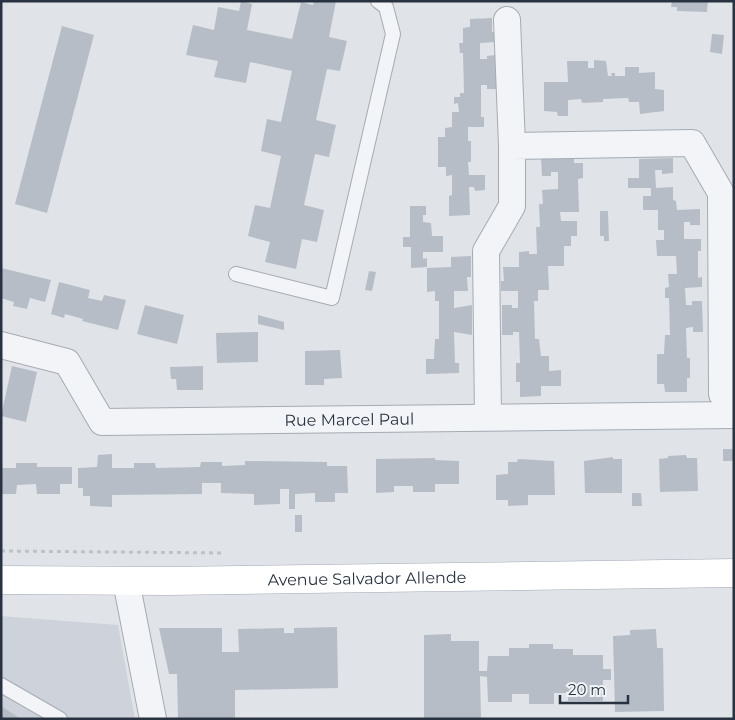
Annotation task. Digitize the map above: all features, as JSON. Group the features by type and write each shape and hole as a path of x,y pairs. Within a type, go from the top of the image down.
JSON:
{"main road":[{"name":"Avenue Salvador Allende","path":"1,580 126,581 734,573"}],"street":[{"path":"488,417 486,250 512,206 512,146 507,20"},
{"path":"512,146 692,144 727,192 722,394 734,402"},
{"name":"Rue Marcel Paul","path":"1,345 67,362 102,422 734,415"},
{"path":"126,581 153,719"}],"lane":[{"path":"236,274 332,298 393,34 386,8 378,1"},
{"path":"1,685 60,719"}],"shaded area":[{"path":"1,616 118,625 135,719 1,719"}],"building":[{"path":"241,1 252,4 247,30 292,39 301,2 313,5 314,1 336,1 329,37 347,41 340,71 327,69 316,120 336,125 329,157 315,154 304,205 324,210 317,242 302,239 296,269 265,262 270,242 248,236 255,205 270,208 281,156 261,151 267,119 281,122 292,71 250,62 246,83 214,77 218,61 186,55 193,25 214,30 218,7 239,11"},
{"path":"672,1 708,1 707,12 677,11 677,7 671,7"},
{"path":"492,18 492,32 496,32 496,42 480,43 480,59 487,59 487,56 496,55 497,89 487,89 487,85 481,85 481,117 484,117 484,127 468,127 468,141 471,141 471,162 468,162 469,175 485,175 485,190 475,191 474,187 469,187 470,215 449,216 452,175 446,176 446,167 438,167 438,137 445,137 445,128 452,127 452,112 459,112 458,103 454,104 454,97 460,97 460,93 464,93 463,53 460,53 459,43 463,43 463,28 470,27 470,19"},
{"path":"62,26 94,35 47,213 15,204"},
{"path":"712,34 724,35 722,54 710,52"},
{"path":"594,60 606,61 608,76 612,76 611,73 615,73 615,76 625,76 625,67 639,67 639,73 655,72 655,89 664,90 664,111 640,114 639,102 629,102 628,98 603,99 603,102 582,103 581,99 568,100 568,116 558,116 557,112 544,111 544,82 568,82 567,61 588,61 588,68 594,68"},
{"path":"673,158 673,173 662,174 662,170 655,170 656,188 673,187 673,200 676,201 677,210 700,209 700,225 690,225 690,222 684,222 684,239 701,239 701,251 698,251 698,278 702,277 702,287 685,288 686,305 692,305 692,301 702,301 703,332 693,332 693,327 686,328 687,358 690,358 690,378 687,378 687,392 665,392 664,384 657,384 657,354 664,354 665,335 670,335 669,298 665,298 665,288 669,287 668,274 677,274 676,256 657,256 656,240 664,240 664,230 658,230 658,210 643,210 643,196 651,196 651,188 628,188 628,178 639,178 639,159"},
{"path":"541,159 574,159 574,163 583,163 583,178 578,179 579,212 560,212 561,221 577,221 577,236 571,236 571,246 564,246 564,266 548,266 549,290 538,290 538,301 534,301 535,339 539,339 541,356 549,356 549,371 561,370 561,386 541,386 541,396 520,397 520,382 516,382 516,363 520,363 519,332 513,332 513,335 502,335 502,305 512,305 512,308 518,308 518,291 501,291 501,281 504,281 503,267 519,267 519,252 529,251 529,254 537,254 536,227 540,227 539,204 543,204 542,190 558,189 558,172 551,172 551,176 542,176"},
{"path":"410,206 426,206 426,215 423,215 423,222 431,223 432,236 443,236 443,252 423,252 423,259 427,258 427,267 411,268 411,247 403,247 403,237 410,237"},
{"path":"600,211 608,211 609,241 604,241 604,236 600,236"},
{"path":"471,256 471,277 467,277 468,291 454,291 454,308 472,305 472,335 454,332 455,363 459,363 459,373 426,374 426,359 434,359 435,339 439,339 439,301 435,301 435,291 427,292 427,268 451,267 451,257"},
{"path":"1,268 51,280 45,302 30,298 27,309 13,306 14,302 1,298"},
{"path":"369,271 376,272 372,291 365,290"},
{"path":"59,282 90,290 88,298 102,301 104,295 126,300 118,330 82,321 83,319 65,314 64,318 51,314"},
{"path":"145,305 184,315 177,344 137,334"},
{"path":"258,315 284,322 284,330 258,324"},
{"path":"258,332 258,362 217,363 216,333"},
{"path":"340,350 342,378 324,379 324,385 305,385 305,351"},
{"path":"12,366 37,372 26,422 1,416"},
{"path":"203,366 203,390 177,390 176,379 171,379 170,367"},
{"path":"723,449 734,449 734,461 723,461"},
{"path":"112,454 112,468 134,468 134,463 155,463 156,468 200,467 201,462 222,462 222,466 245,465 245,461 327,462 327,466 347,466 348,493 335,493 335,502 315,502 315,493 295,494 295,509 289,509 289,489 280,489 280,504 254,505 254,494 221,493 221,483 202,483 202,494 112,495 112,507 90,506 90,496 83,496 83,488 78,488 78,468 97,467 98,455"},
{"path":"686,455 687,458 697,458 698,491 660,492 659,459 668,458 668,456"},
{"path":"613,457 613,459 622,459 622,493 585,493 584,461"},
{"path":"435,458 435,460 459,461 459,484 435,484 435,492 413,492 413,486 394,486 394,492 376,493 376,459"},
{"path":"518,459 554,461 555,495 528,495 528,505 508,506 508,500 496,500 496,475 508,474 508,462 517,462"},
{"path":"16,463 37,463 37,467 72,467 72,484 60,484 60,494 37,494 36,484 17,485 16,494 1,494 1,468 16,468"},
{"path":"632,493 641,493 642,506 632,506"},
{"path":"295,515 302,515 302,532 295,532"},
{"path":"337,627 338,688 235,690 235,718 178,719 177,674 169,674 159,628 222,628 222,652 239,652 238,629 284,628 284,633 294,633 294,628"},
{"path":"656,629 657,648 663,648 664,711 615,712 613,636 630,635 630,630"},
{"path":"451,634 451,641 479,641 479,671 487,671 488,656 509,656 509,648 529,648 529,644 553,644 553,649 573,649 573,655 603,655 603,669 611,669 611,680 603,680 603,701 568,701 568,693 554,693 554,704 529,704 529,694 512,694 512,702 488,702 487,677 480,676 481,718 424,719 424,635"},
{"path":"1,706 21,719 1,719"}]}
